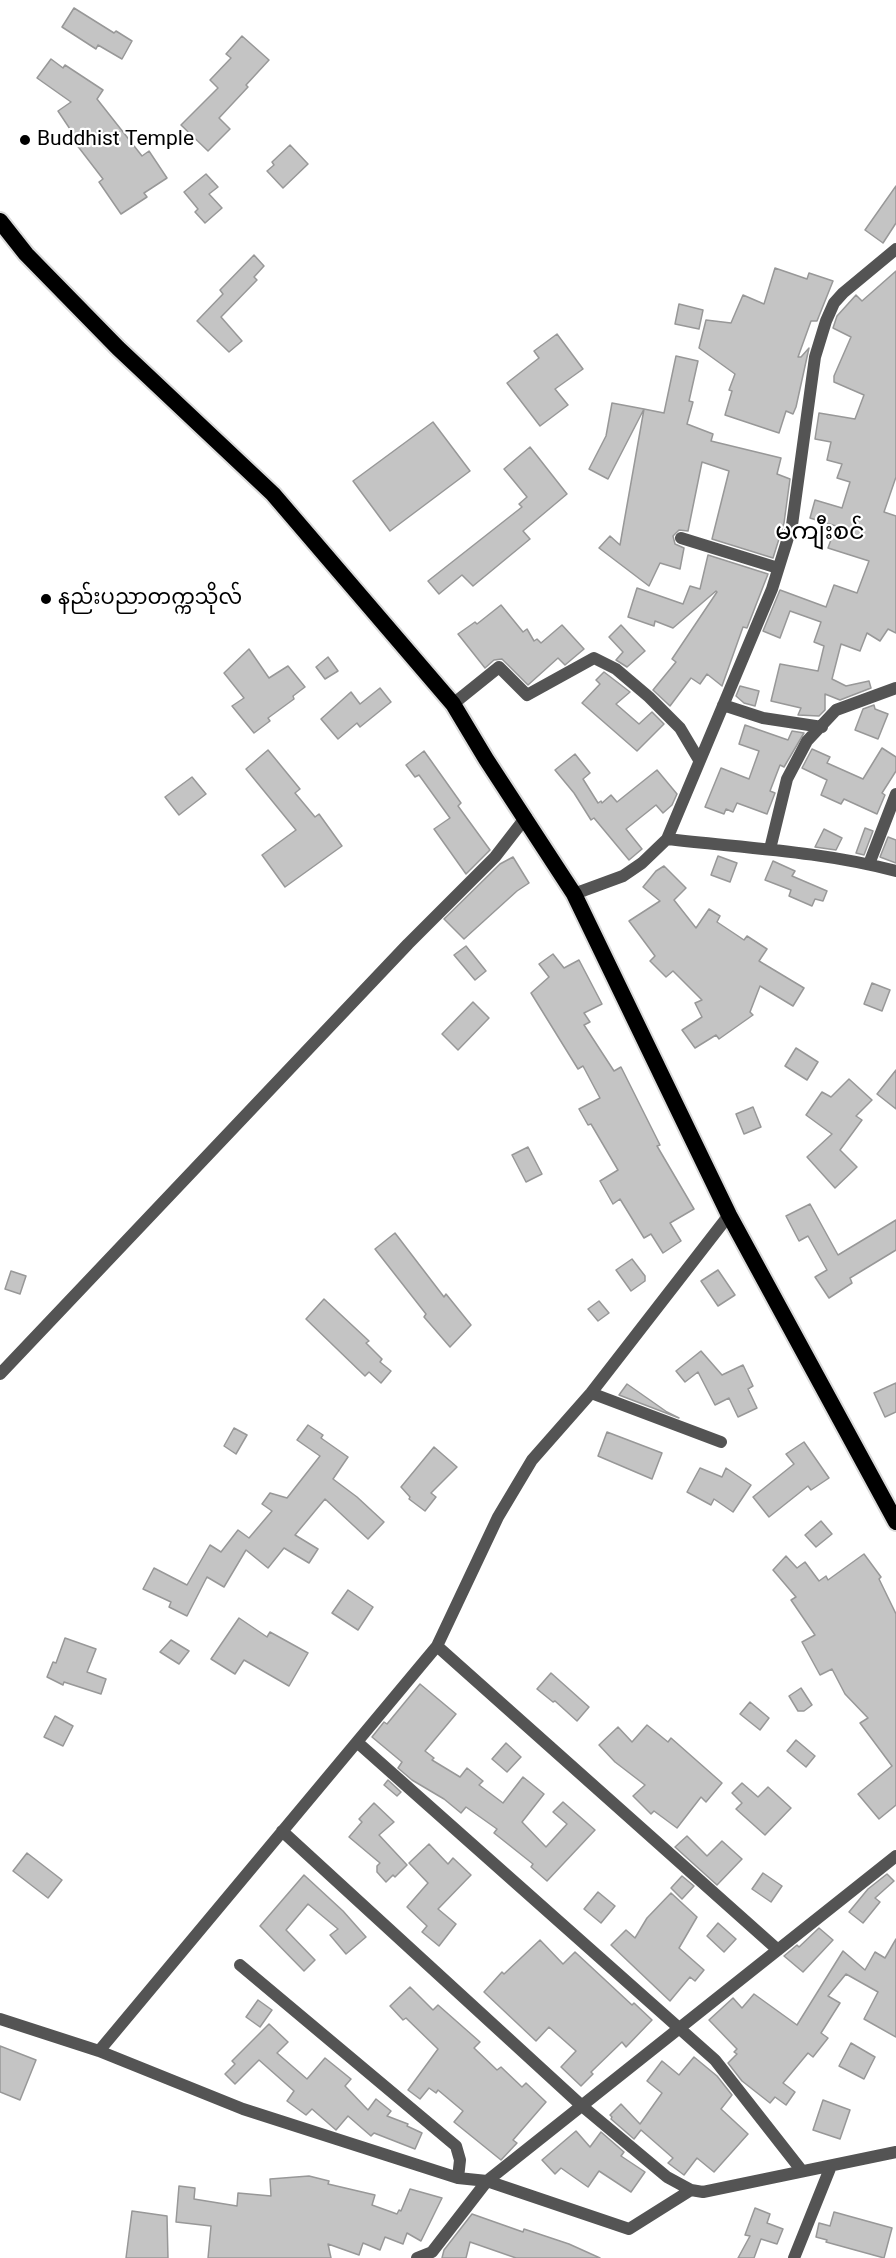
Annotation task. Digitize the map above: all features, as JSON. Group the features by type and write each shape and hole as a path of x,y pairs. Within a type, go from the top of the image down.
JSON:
{"highway":[{"path":"0,220 26,254 102,332 273,494 453,704 574,894 729,1215 896,1522"}],"street":[{"path":"574,894 623,876 642,863 667,839 772,589 792,525 815,357 826,321 834,303 843,292 896,249"},
{"path":"681,538 778,568"},
{"path":"453,704 499,667 527,695 594,658 616,669 649,697 680,728 699,760"},
{"path":"770,849 787,779 807,741 836,710 896,688"},
{"path":"723,705 763,718 822,727"},
{"path":"869,864 896,794"},
{"path":"0,1374 408,944 495,856 526,817"},
{"path":"667,839 770,849 869,864 896,871"},
{"path":"99,2051 437,1646 498,1518 532,1460 591,1393 729,1215"},
{"path":"591,1393 721,1442"},
{"path":"437,1646 777,1950"},
{"path":"357,1742 715,2060 802,2172"},
{"path":"282,1831 582,2106 667,2177 690,2190 703,2192 896,2152"},
{"path":"417,2258 432,2253 487,2181 896,1856"},
{"path":"240,1965 456,2146 460,2160 458,2178"},
{"path":"0,2019 99,2051 243,2109 458,2178 487,2181 629,2229 690,2190"},
{"path":"794,2258 831,2166"}],"building":[{"path":"74,8 114,33 116,31 132,41 122,59 98,45 96,49 62,27"},
{"path":"242,36 269,60 219,118 230,129 208,151 181,125 218,88 210,80 231,58 226,54"},
{"path":"51,59 63,68 65,65 103,90 97,99 142,156 149,151 167,178 144,193 147,197 121,214 99,182 103,179 73,140 76,138 58,111 71,102 37,78"},
{"path":"290,145 308,164 283,188 267,171 274,165 272,162"},
{"path":"206,174 218,187 209,194 222,208 205,223 195,212 198,209 184,192"},
{"path":"896,186 896,223 883,243 865,230"},
{"path":"254,255 264,266 254,277 257,280 221,317 242,341 229,352 197,321 223,294 220,290"},
{"path":"775,268 807,279 809,273 833,281 817,321 811,321 798,357 801,357 809,348 796,407 793,414 786,411 779,433 725,415 732,391 729,390 735,374 699,348 706,320 731,323 743,295 764,304"},
{"path":"896,271 896,477 884,512 896,516 896,633 888,629 880,641 867,633 860,651 841,644 832,679 846,686 869,681 871,688 840,700 825,694 825,710 819,716 798,715 801,708 771,701 780,664 818,671 824,646 814,642 821,622 790,611 780,638 763,631 780,590 826,607 834,585 857,593 869,561 828,548 836,526 810,518 815,500 842,508 850,482 837,478 842,464 827,460 831,442 815,439 819,413 855,419 864,395 834,382 834,376 851,337 833,328 837,316 856,295 862,301"},
{"path":"679,304 703,310 699,329 675,324"},
{"path":"557,334 583,369 555,389 568,405 540,426 507,383 539,358 534,351"},
{"path":"676,356 698,361 689,401 693,402 687,424 713,434 711,441 781,458 777,474 790,479 784,523 773,558 712,539 729,471 702,462 688,531 679,530 673,536 675,544 684,548 680,569 660,563 649,586 599,548 610,536 620,545 644,409 664,413"},
{"path":"612,403 644,409 608,479 589,469 606,436"},
{"path":"433,422 470,471 390,531 353,481"},
{"path":"530,447 567,494 523,531 530,539 473,586 462,575 439,594 428,581 522,507 519,504 527,497 504,469"},
{"path":"708,555 768,574 747,628 743,627 722,686 707,674 700,684 691,678 670,706 653,690 676,662 672,659 717,592 673,628 655,621 654,626 628,617 637,588 683,604 690,586 700,589"},
{"path":"501,605 523,632 527,629 534,641 537,639 541,643 562,625 584,649 565,665 558,658 528,685 502,659 494,660 485,668 458,634 475,622 477,624"},
{"path":"621,625 645,651 627,667 616,660 623,652 609,637"},
{"path":"249,649 269,678 288,666 305,687 293,696 294,699 268,718 270,721 254,733 232,706 244,698 224,673"},
{"path":"328,657 338,671 325,679 316,667"},
{"path":"604,672 630,692 616,704 639,724 652,712 664,724 637,751 582,703 600,684 596,680"},
{"path":"740,686 759,691 755,706 744,703 736,696"},
{"path":"380,688 391,702 360,727 357,723 338,739 321,719 351,692 360,704"},
{"path":"874,705 875,709 888,714 878,739 855,730 863,709"},
{"path":"745,725 788,740 792,731 804,733 784,767 780,765 770,791 775,793 767,814 737,803 733,812 726,809 724,814 705,807 721,768 749,779 759,751 739,744"},
{"path":"882,748 896,757 896,771 882,793 885,795 877,814 844,799 841,804 821,795 827,780 802,768 812,749 830,757 827,763 863,779"},
{"path":"268,750 300,789 295,793 315,817 319,814 342,846 285,887 262,855 296,830 246,769"},
{"path":"424,751 461,803 458,806 490,850 466,874 434,829 450,818 419,775 415,777 406,765"},
{"path":"575,754 590,773 583,779 598,803 601,801 602,803 611,795 617,802 657,770 677,794 672,805 663,813 656,805 626,829 642,849 629,860 594,818 591,820 574,793 555,770"},
{"path":"192,777 206,794 179,815 165,797"},
{"path":"865,828 873,831 864,855 856,853"},
{"path":"824,829 842,838 836,850 815,847"},
{"path":"888,837 896,840 896,863 880,857"},
{"path":"718,856 737,863 730,882 711,875"},
{"path":"513,857 529,883 464,939 444,919 500,864"},
{"path":"773,861 795,871 792,876 827,891 823,901 815,899 812,906 789,896 791,890 765,880"},
{"path":"664,866 686,888 674,900 696,928 709,909 720,916 717,922 744,940 747,936 767,949 759,961 804,988 793,1006 760,986 750,1012 753,1015 719,1039 716,1035 695,1048 682,1030 702,1017 695,1003 702,1000 673,971 666,977 650,961 655,956 629,921 660,901 643,887 656,871"},
{"path":"466,946 486,971 475,980 454,955"},
{"path":"553,954 564,968 579,960 602,1004 584,1013 590,1022 584,1025 614,1071 621,1067 660,1145 657,1146 694,1209 670,1223 681,1241 663,1253 651,1234 644,1238 620,1199 613,1204 600,1181 618,1170 591,1124 588,1125 579,1109 600,1098 583,1066 578,1069 531,993 549,977 539,964"},
{"path":"872,983 890,990 882,1011 864,1004"},
{"path":"473,1002 489,1018 458,1050 442,1034"},
{"path":"796,1048 818,1062 807,1080 785,1066"},
{"path":"896,1070 896,1109 877,1094"},
{"path":"849,1079 872,1100 856,1116 862,1120 840,1150 857,1167 835,1188 807,1157 832,1134 806,1115 822,1092 831,1097"},
{"path":"753,1107 761,1127 744,1134 736,1114"},
{"path":"528,1147 542,1174 526,1182 512,1155"},
{"path":"810,1204 838,1255 896,1220 896,1250 850,1278 852,1283 829,1298 815,1277 827,1270 808,1236 799,1241 786,1216"},
{"path":"395,1233 444,1297 446,1294 471,1325 450,1347 424,1317 426,1314 375,1249"},
{"path":"632,1259 645,1276 645,1281 631,1291 616,1270"},
{"path":"718,1270 735,1295 718,1306 701,1281"},
{"path":"11,1271 26,1276 20,1294 5,1289"},
{"path":"324,1299 369,1341 366,1343 382,1359 380,1362 391,1371 381,1383 369,1372 365,1376 306,1319"},
{"path":"599,1301 609,1313 598,1321 588,1309"},
{"path":"701,1351 722,1375 743,1365 753,1386 748,1389 757,1408 738,1417 729,1398 715,1405 698,1372 685,1382 676,1371"},
{"path":"896,1383 896,1412 885,1417 874,1393"},
{"path":"627,1384 667,1412 679,1418 619,1395"},
{"path":"308,1425 323,1435 321,1438 348,1457 333,1479 384,1522 368,1539 325,1499 295,1535 318,1549 309,1563 284,1548 268,1568 246,1550 224,1587 207,1577 187,1616 169,1607 171,1602 143,1589 154,1568 187,1585 210,1545 221,1552 238,1530 249,1538 272,1511 262,1504 270,1493 287,1498 320,1456 297,1440"},
{"path":"234,1428 247,1435 236,1454 224,1446"},
{"path":"607,1432 662,1453 652,1479 598,1456"},
{"path":"804,1442 829,1478 811,1490 808,1486 769,1517 753,1497 794,1464 786,1454"},
{"path":"434,1447 457,1467 431,1493 436,1497 425,1511 409,1499 410,1497 401,1487"},
{"path":"700,1468 722,1477 726,1468 751,1485 733,1512 714,1499 711,1505 687,1492"},
{"path":"821,1521 832,1534 816,1547 805,1535"},
{"path":"864,1554 881,1577 879,1579 896,1614 896,1805 879,1819 858,1794 892,1766 860,1723 868,1718 845,1694 832,1669 820,1675 802,1642 815,1635 791,1600 796,1597 773,1570 786,1556 797,1568 805,1562 819,1581 826,1576 828,1580"},
{"path":"348,1590 373,1607 358,1630 332,1613"},
{"path":"239,1618 267,1637 270,1632 308,1653 289,1686 244,1660 235,1674 211,1659"},
{"path":"65,1638 96,1649 87,1672 106,1679 101,1694 64,1682 63,1685 47,1677 53,1662 56,1663"},
{"path":"171,1640 189,1651 179,1664 160,1652"},
{"path":"551,1673 589,1707 577,1721 555,1701 553,1702 537,1689"},
{"path":"420,1684 456,1714 425,1751 434,1758 432,1760 460,1777 467,1768 483,1781 479,1785 503,1803 523,1777 544,1794 522,1822 546,1847 567,1824 553,1812 563,1802 595,1830 547,1881 531,1867 533,1864 494,1833 497,1829 466,1807 461,1813 444,1799 412,1780 398,1768 402,1762 372,1737 384,1722 387,1724"},
{"path":"801,1688 812,1705 804,1711 798,1711 789,1696"},
{"path":"750,1702 769,1718 760,1730 740,1714"},
{"path":"55,1716 73,1726 63,1746 44,1737"},
{"path":"647,1725 668,1742 671,1738 722,1783 706,1802 701,1797 677,1828 654,1811 651,1814 633,1796 645,1785 615,1762 599,1745 618,1727 632,1742"},
{"path":"796,1740 815,1756 806,1767 787,1751"},
{"path":"506,1743 521,1757 507,1772 492,1759"},
{"path":"388,1780 401,1792 397,1796 384,1785"},
{"path":"742,1783 758,1797 768,1787 791,1808 765,1835 736,1809 742,1803 732,1793"},
{"path":"374,1803 394,1822 379,1835 407,1865 386,1882 377,1872 377,1866 380,1863 349,1837 362,1822 359,1819"},
{"path":"687,1836 707,1856 722,1841 742,1859 717,1885 675,1847"},
{"path":"429,1844 448,1864 453,1858 471,1875 438,1909 456,1924 439,1946 422,1932 427,1926 407,1907 428,1883 409,1863"},
{"path":"27,1853 62,1880 48,1898 13,1871"},
{"path":"763,1873 782,1886 771,1902 752,1889"},
{"path":"887,1874 894,1881 875,1898 880,1902 863,1923 849,1912 868,1889"},
{"path":"304,1875 343,1911 366,1937 346,1954 330,1935 338,1929 308,1904 286,1930 315,1960 304,1971 260,1926"},
{"path":"682,1876 694,1886 682,1899 671,1888"},
{"path":"598,1892 615,1906 601,1923 584,1909"},
{"path":"671,1893 697,1917 679,1948 704,1970 695,1981 690,1977 670,2001 611,1945 626,1930 635,1938 647,1918"},
{"path":"718,1923 736,1939 724,1952 707,1936"},
{"path":"819,1928 833,1940 803,1972 784,1956 797,1945 799,1947"},
{"path":"896,1939 896,2037 864,2019 878,1992 846,1974 828,1996 840,2003 821,2033 828,2038 813,2057 808,2053 783,2083 795,2092 786,2105 775,2097 770,2103 742,2081 728,2063 737,2054 734,2052 737,2049 709,2020 733,1998 742,2008 754,1994 797,2025 843,1951 865,1970 875,1952 885,1958"},
{"path":"540,1940 563,1964 575,1952 632,2005 634,2003 652,2020 626,2047 622,2042 591,2072 593,2074 581,2086 561,2067 576,2051 549,2027 536,2041 484,1992 502,1972 504,1974"},
{"path":"410,1987 433,2010 438,2005 480,2042 474,2048 497,2070 501,2067 522,2087 526,2083 546,2102 513,2140 517,2143 501,2160 454,2122 463,2111 438,2090 436,2093 429,2088 420,2099 408,2090 438,2049 390,2006"},
{"path":"258,2000 272,2010 260,2027 246,2017"},
{"path":"269,2024 288,2042 277,2053 307,2079 325,2058 351,2079 345,2086 368,2110 376,2099 391,2111 387,2116 408,2124 407,2126 422,2133 415,2149 374,2133 371,2136 348,2116 336,2130 312,2109 306,2115 287,2101 294,2091 259,2060 235,2084 225,2074 235,2064 232,2061"},
{"path":"851,2043 875,2057 864,2079 839,2066"},
{"path":"0,2046 36,2060 20,2100 0,2092"},
{"path":"694,2057 717,2076 732,2095 721,2109 748,2134 714,2172 697,2158 684,2175 668,2163 673,2158 641,2130 634,2139 611,2119 610,2115 621,2104 640,2124 662,2093 647,2081 662,2061 679,2075"},
{"path":"823,2100 850,2110 840,2139 813,2130"},
{"path":"576,2131 590,2147 601,2132 624,2152 621,2156 645,2172 631,2192 599,2171 588,2187 561,2168 555,2174 542,2160"},
{"path":"309,2176 329,2181 328,2184 375,2195 372,2205 397,2214 399,2210 401,2211 410,2189 442,2198 421,2241 407,2233 403,2244 385,2237 380,2250 363,2243 359,2255 328,2244 331,2258 208,2258 211,2226 176,2222 179,2186 195,2188 194,2199 237,2206 238,2193 271,2196 270,2179"},
{"path":"755,2208 770,2214 767,2223 783,2229 777,2244 761,2239 754,2258 738,2258 750,2236 745,2235"},
{"path":"132,2211 167,2216 168,2258 126,2258"},
{"path":"834,2212 892,2228 884,2258 826,2242 827,2240 816,2237 819,2223 830,2226"},
{"path":"472,2214 523,2232 524,2229 569,2244 600,2258 516,2258 470,2242 466,2258 442,2258 444,2250"}],"place":[{"name":"Buddhist Temple","path":"25,140"},
{"name":"နည်းပညာတက္ကသိုလ်","path":"46,599"}],"district":[{"name":"မကျီးစင်","path":"820,533"}]}
